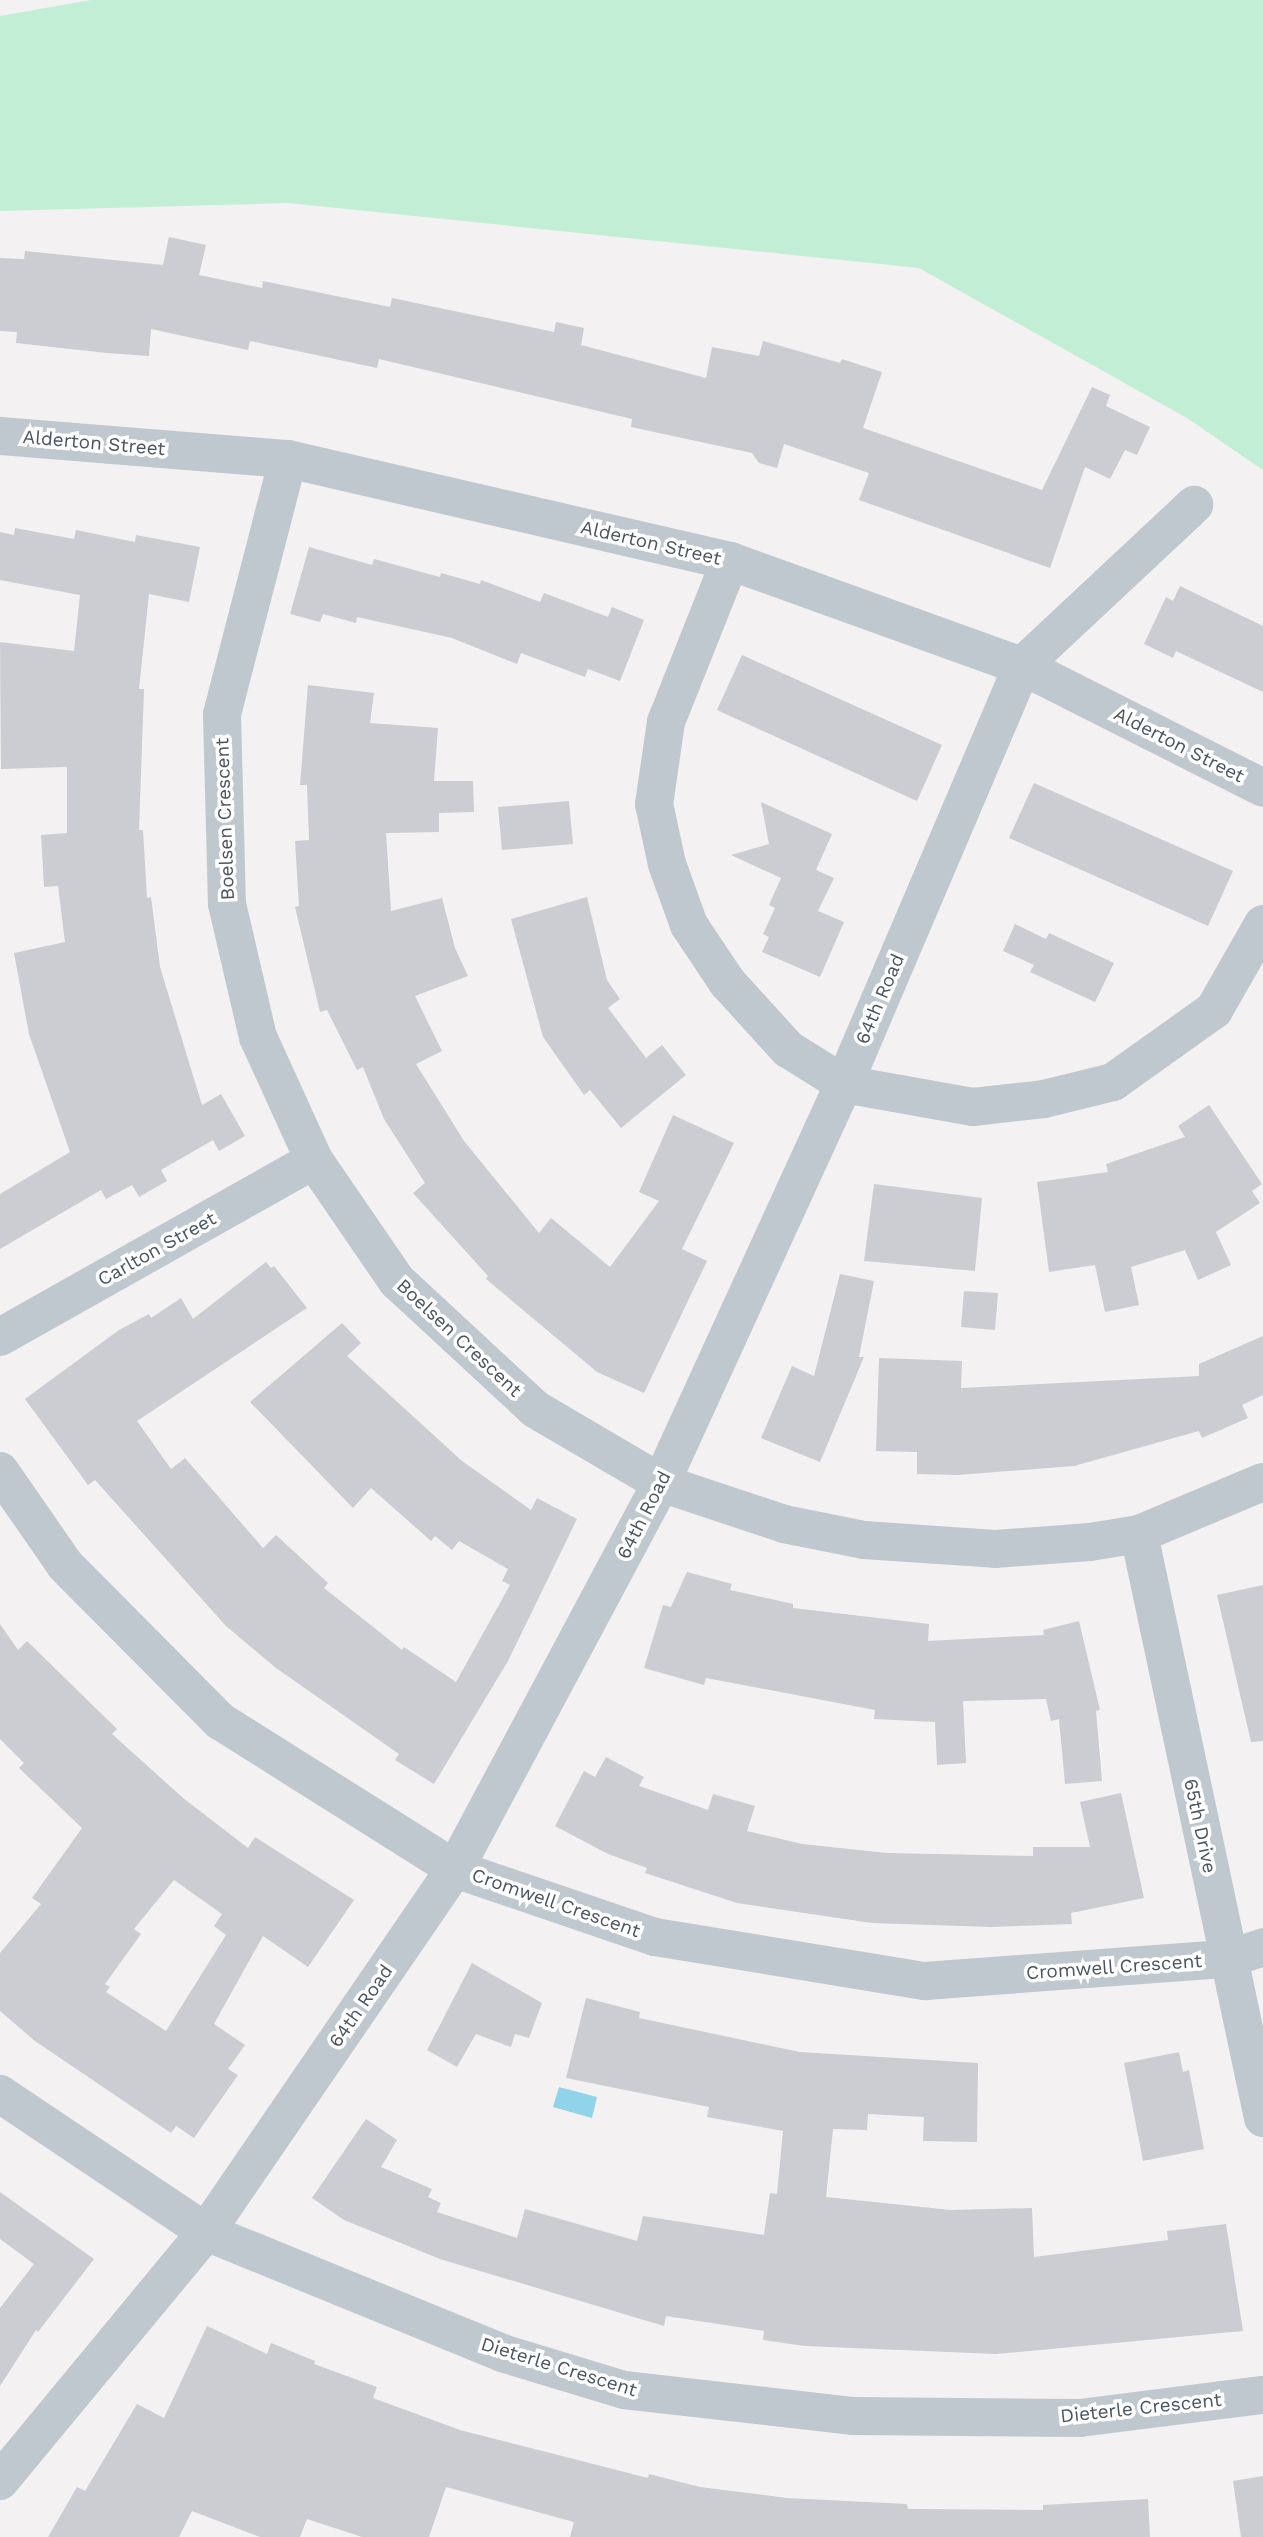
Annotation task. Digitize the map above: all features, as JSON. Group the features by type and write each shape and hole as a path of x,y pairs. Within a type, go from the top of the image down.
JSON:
{"street":[{"name":"Alderton Street","path":"0,436 288,459 730,561 1022,666 1263,788"},
{"name":"Boelsen Crescent","path":"288,459 222,715 226,904 258,1037 314,1160 397,1281 534,1409 661,1483 772,1521 864,1540 995,1549 1139,1534 1263,1482"},
{"name":"64th Road","path":"0,2481 206,2232 455,1868 661,1483 844,1084 1022,666 1194,505"},
{"path":"730,561 666,722 654,804 662,840 689,925 727,982 788,1049 844,1084 973,1107 1044,1099 1113,1082 1214,1010 1263,924"},
{"name":"Carlton Street","path":"0,1337 314,1160"},
{"name":"Cromwell Crescent","path":"0,1471 65,1564 220,1721 455,1868 654,1937 925,1981 1227,1959 1263,1947"},
{"name":"65th Drive","path":"1139,1534 1227,1959 1263,2118"},
{"name":"Dieterle Crescent","path":"0,2094 206,2232 502,2353 624,2390 852,2416 1067,2418 1263,2395"}],"green space":[{"path":"91,0 1263,0 1263,470 1187,418 919,268 288,203 0,211 0,16"}],"water":[{"path":"559,2087 597,2097 592,2118 553,2107"}],"building":[{"path":"169,237 206,245 199,275 262,288 263,281 390,307 392,298 554,332 556,322 584,328 581,345 706,378 712,347 759,356 763,341 840,363 842,359 882,372 863,428 1042,490 1092,387 1110,395 1106,406 1150,427 1137,455 1125,450 1110,479 1085,467 1050,568 859,500 869,473 784,444 777,468 759,463 752,453 631,427 632,419 379,359 377,368 250,341 248,350 151,329 149,356 107,353 16,343 17,332 0,331 0,258 24,259 25,251 163,265"},
{"path":"15,528 74,539 76,530 135,542 136,535 200,547 189,602 149,594 139,689 144,689 139,830 143,830 147,898 151,897 160,967 202,1105 221,1094 245,1136 219,1151 213,1140 161,1170 167,1181 139,1197 132,1185 106,1199 101,1190 0,1249 0,1194 70,1152 29,1034 14,953 65,942 58,886 44,887 41,835 67,833 67,767 1,769 0,642 74,651 80,595 0,580 0,532 14,535"},
{"path":"309,547 372,565 374,559 440,577 441,573 480,584 481,580 540,602 544,593 608,617 612,607 644,620 620,681 588,669 585,677 521,653 517,664 452,638 357,617 356,623 323,614 320,622 290,614"},
{"path":"1180,586 1263,626 1263,692 1176,651 1173,658 1144,644 1166,597 1173,601"},
{"path":"742,655 942,745 917,801 717,710"},
{"path":"308,685 374,693 370,723 438,728 434,781 473,781 474,812 439,813 439,832 386,833 391,911 442,898 455,948 468,976 415,996 442,1051 416,1064 464,1141 539,1233 551,1218 610,1267 659,1201 639,1192 673,1115 734,1143 682,1249 707,1261 644,1393 597,1372 486,1279 488,1276 413,1193 425,1183 384,1119 363,1067 357,1070 327,1010 320,1012 295,907 299,906 295,841 309,840 307,785 300,785"},
{"path":"1034,783 1233,871 1208,926 1009,838"},
{"path":"569,801 573,844 502,850 498,807"},
{"path":"761,802 832,834 816,870 834,878 818,911 844,922 820,977 762,952 769,937 763,934 775,908 769,905 781,878 731,855 769,844"},
{"path":"587,897 607,980 620,999 608,1008 646,1058 662,1045 686,1075 621,1128 590,1090 584,1095 543,1037 511,919"},
{"path":"1015,924 1046,939 1049,933 1114,963 1095,1002 1030,972 1034,965 1003,951"},
{"path":"1209,1105 1262,1184 1252,1191 1260,1203 1216,1232 1231,1265 1198,1280 1185,1250 1131,1267 1139,1305 1105,1312 1095,1265 1049,1272 1037,1182 1108,1172 1106,1164 1185,1137 1178,1126"},
{"path":"874,1184 982,1198 975,1271 864,1261"},
{"path":"266,1262 271,1268 274,1266 307,1308 137,1421 171,1469 185,1458 263,1548 276,1535 328,1583 324,1588 402,1650 404,1647 456,1682 510,1585 502,1581 508,1569 459,1541 452,1550 435,1536 431,1541 371,1488 353,1508 250,1402 342,1323 361,1343 347,1356 462,1461 531,1510 537,1498 577,1519 508,1661 434,1784 395,1760 399,1754 276,1668 226,1626 95,1480 88,1485 25,1399 119,1330 149,1314 151,1318 181,1298 193,1319"},
{"path":"840,1274 874,1281 859,1357 864,1357 820,1462 761,1438 792,1366 814,1376"},
{"path":"964,1291 998,1293 995,1330 961,1327"},
{"path":"1263,1336 1263,1395 1242,1405 1248,1418 1202,1438 1199,1431 1074,1466 958,1475 917,1474 917,1452 876,1451 879,1358 962,1361 961,1388 1199,1376 1199,1364"},
{"path":"687,1572 732,1584 730,1590 793,1604 793,1608 929,1624 928,1641 1044,1635 1043,1630 1079,1621 1100,1710 1096,1711 1102,1781 1065,1784 1059,1719 1051,1721 1046,1699 963,1701 966,1763 937,1765 935,1722 874,1719 875,1710 706,1678 704,1685 644,1668 663,1605 671,1607"},
{"path":"1263,1585 1263,1741 1251,1742 1217,1595"},
{"path":"0,1624 18,1650 27,1641 117,1729 112,1734 183,1798 248,1848 255,1837 354,1900 308,1967 263,1936 214,2024 245,2045 228,2069 238,2075 194,2138 176,2126 171,2133 35,2041 0,2011 0,1953 41,1904 32,1898 82,1828 19,1768 24,1763 0,1739","holes":["174,1880 222,1914 214,1926 226,1935 166,2031 106,1992 110,1987 105,1984 141,1934 134,1929"]},
{"path":"606,1757 644,1777 639,1786 708,1810 713,1794 755,1806 747,1831 802,1844 887,1853 1033,1856 1033,1847 1090,1847 1080,1802 1121,1793 1144,1898 1071,1913 1072,1924 992,1927 872,1923 737,1903 645,1873 647,1868 608,1854 555,1826 584,1771 595,1777"},
{"path":"472,1963 542,2003 529,2038 515,2034 511,2047 476,2034 457,2067 427,2050"},
{"path":"586,1998 640,2012 639,2018 800,2052 978,2063 977,2142 923,2141 924,2117 868,2114 867,2130 833,2129 826,2197 951,2210 1032,2208 1034,2257 1168,2240 1167,2231 1226,2224 1243,2331 996,2354 805,2346 763,2340 764,2331 666,2316 664,2326 440,2259 344,2220 312,2198 366,2119 397,2140 381,2167 432,2189 428,2197 441,2203 437,2212 517,2238 525,2209 637,2241 643,2216 764,2235 770,2193 777,2194 783,2131 707,2117 709,2107 566,2078"},
{"path":"1179,2052 1183,2072 1189,2070 1204,2149 1143,2161 1124,2063"},
{"path":"0,2192 94,2259 38,2332 36,2330 0,2386 0,2308 34,2264 0,2239"},
{"path":"207,2326 267,2354 271,2343 315,2361 314,2364 377,2387 373,2398 460,2430 648,2478 649,2474 700,2487 787,2498 907,2504 908,2509 1043,2510 1043,2505 1148,2499 1150,2537 570,2537 574,2522 446,2487 429,2537 362,2537 307,2519 300,2537 260,2537 192,2511 179,2537 48,2537 77,2487 85,2491 137,2404 164,2418"},
{"path":"1263,2476 1263,2537 1241,2537 1233,2481"}]}
